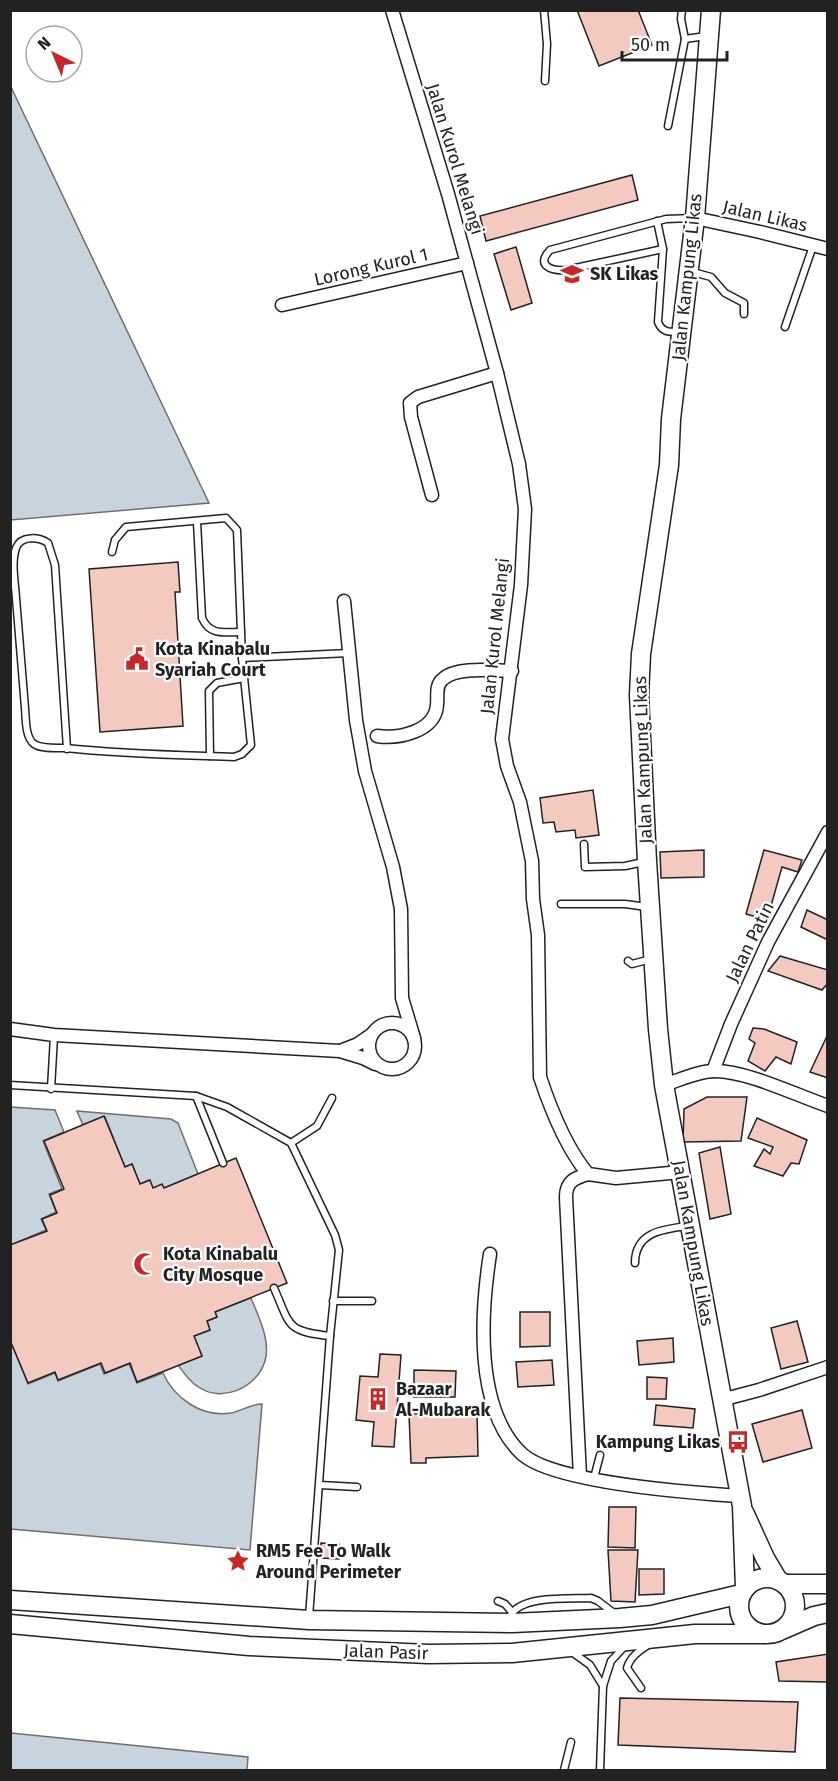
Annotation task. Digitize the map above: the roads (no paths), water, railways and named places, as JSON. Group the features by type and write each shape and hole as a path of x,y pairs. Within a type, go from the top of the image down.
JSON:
{"main road":[{"name":"Jalan Kampung Likas","path":"711,10 695,218 671,419 669,465 641,654 639,716 658,1029 664,1085 692,1225 721,1400 741,1501 743,1591"},
{"name":"Jalan Kampung Likas","path":"741,1501 765,1558 782,1582"},
{"path":"828,1584 760,1579 743,1591 739,1604 740,1614 745,1623 752,1630 762,1634 771,1634 814,1616 828,1613"},
{"path":"781,1630 788,1625 795,1608 791,1591 782,1582"},
{"name":"Jalan Pasir","path":"10,1600 309,1620 620,1618 651,1615 743,1591"},
{"name":"Jalan Pasir","path":"10,1624 249,1646 428,1654 512,1653 723,1632 762,1634"}],"street":[{"name":"Jalan Kurol Melangi","path":"392,10 448,194 497,373 519,464 525,509 521,585 502,739 507,766 520,802 532,861 533,899 538,935 540,1077 571,1147 588,1174"},
{"name":"Jalan Likas","path":"695,218 828,249"},
{"name":"Lorong Kurol 1","path":"282,305 467,263"},
{"path":"432,495 411,417 410,403 418,397 497,373"},
{"path":"10,1029 54,1035 340,1051 389,1070 404,1066 414,1054 414,1038 402,998 400,909 393,867 365,771 356,720 344,601"},
{"path":"377,736 394,737 425,727 434,717 437,707 437,690 443,679 460,671 512,671"},
{"name":"Jalan Patin","path":"713,1071 731,1024 768,942 828,832"},
{"path":"340,1051 358,1044 371,1035 392,1015 402,998"},
{"path":"382,1025 397,1023 410,1032 414,1038"},
{"path":"371,1035 368,1050 375,1064"},
{"path":"664,1085 713,1071 750,1078 828,1106"},
{"path":"580,1476 566,1197 568,1183 588,1174 616,1178 681,1172"},
{"path":"489,1254 483,1326 486,1368 496,1410 503,1427 522,1454 543,1466 580,1476 741,1501"},
{"path":"721,1400 828,1367"}],"lane":[{"path":"544,10 547,44 545,81"},
{"path":"668,126 685,39 681,20 682,10"},
{"path":"685,39 709,36"},
{"path":"663,249 566,270 553,271 546,266 544,260 550,250 666,219 695,218"},
{"path":"657,221 663,249 658,322 665,332 682,332"},
{"path":"785,327 814,245"},
{"path":"689,271 711,277 725,293 738,298 744,303 744,314"},
{"path":"68,749 55,565 48,543 40,539 28,539 19,543 17,547 14,572 27,728 31,742 36,746 68,749 234,757 242,754 251,745 242,658 237,530 226,518 126,527 115,540 111,552"},
{"path":"197,522 202,618 207,628 211,630 241,632"},
{"path":"242,658 349,653"},
{"path":"210,756 209,691 217,683 244,678"},
{"path":"584,844 585,867 625,866 647,861"},
{"path":"561,904 625,904 650,907"},
{"path":"628,961 632,964 655,958"},
{"path":"51,1089 54,1035"},
{"path":"10,1085 196,1096 227,1107 291,1143 335,1235 339,1250 330,1336 309,1620"},
{"path":"196,1096 223,1163"},
{"path":"291,1143 317,1126 332,1098"},
{"path":"634,1263 635,1251 645,1238 672,1228 692,1225"},
{"path":"274,1288 289,1323 296,1329 306,1333 330,1336"},
{"path":"333,1301 372,1301"},
{"path":"594,1478 600,1455"},
{"path":"320,1485 357,1487"},
{"path":"498,1601 505,1604 512,1618"},
{"path":"640,1688 628,1672 628,1662 658,1637"},
{"path":"600,1770 603,1686 611,1661 630,1640"},
{"path":"565,1647 590,1665 603,1686"},
{"path":"564,1770 571,1742"}],"place":[{"name":"SK Likas","path":"572,274"},
{"name":"Kota Kinabalu Syariah Court","path":"137,659"},
{"name":"Kota Kinabalu City Mosque","path":"145,1264"},
{"name":"Bazaar Al-Mubarak","path":"378,1399"},
{"name":"Kampung Likas","path":"738,1442"},
{"name":"RM5 Fee To Walk Around Perimeter","path":"238,1561"}]}
